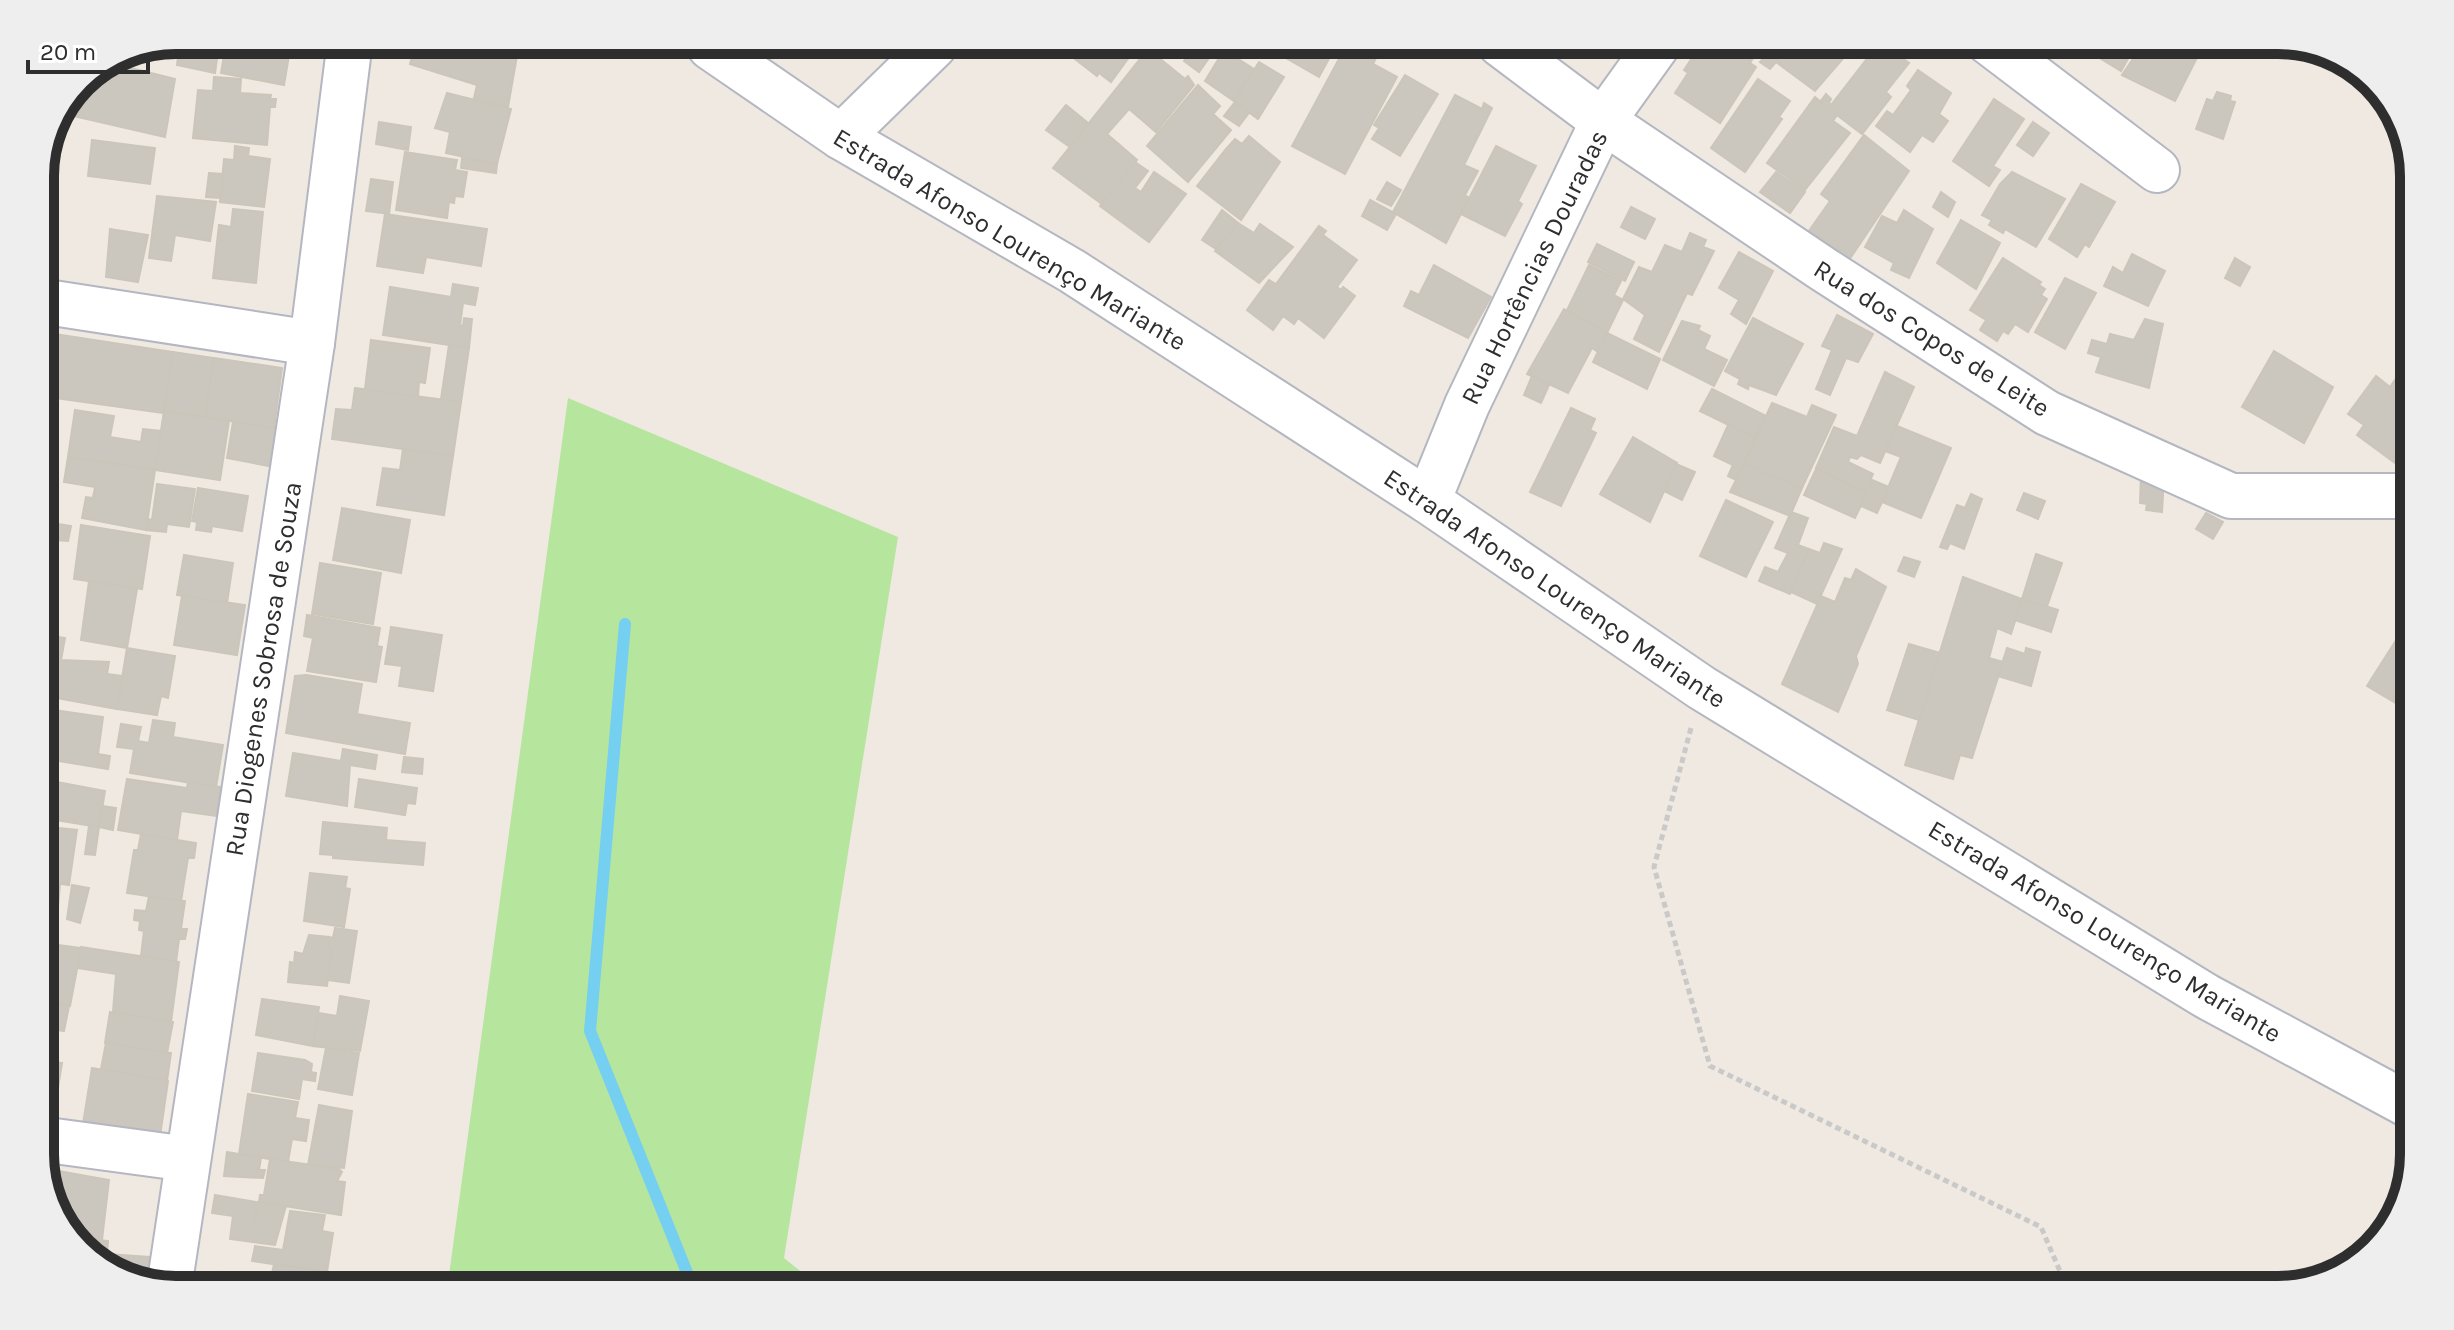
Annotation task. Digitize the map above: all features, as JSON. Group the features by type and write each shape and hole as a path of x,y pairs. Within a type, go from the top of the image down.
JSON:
{"street":[{"name":"Rua Diogenes Sobrosa de Souza","path":"171,1276 312,343 348,54"},
{"name":"Estrada Afonso Lourenço Mariante","path":"720,54 841,137 1072,271 1428,501 1702,688 2206,996 2400,1100"},
{"path":"841,137 926,54"},
{"name":"Rua dos Copos de Leite","path":"1513,54 1603,121 1823,269 2047,413 2231,496 2400,496"},
{"name":"Rua Hortências Douradas","path":"1428,501 1467,405 1603,121 1651,54"},
{"path":"2004,54 2157,170"},
{"path":"54,303 312,343"},
{"path":"54,1141 188,1159"}],"path":[{"path":"1702,688 1654,867 1710,1066 2041,1227 2062,1276"}],"green space":[{"path":"568,398 898,537 784,1258 806,1276 449,1276"}],"building":[{"path":"178,54 218,54 215,73 177,65"},
{"path":"224,54 289,54 284,85 221,73"},
{"path":"413,54 517,56 508,107 474,98 477,85 410,64"},
{"path":"1068,54 1131,54 1111,82 1099,73 1097,76"},
{"path":"1144,54 1154,54 1185,79 1188,76 1194,85 1156,132 1129,109 1107,134 1137,160 1102,204 1053,168"},
{"path":"1189,54 1212,54 1199,72 1184,61"},
{"path":"1222,54 1230,54 1254,69 1234,101 1205,81"},
{"path":"1279,54 1332,54 1319,77"},
{"path":"1342,54 1378,54 1373,64 1397,77 1345,174 1292,146"},
{"path":"1695,54 1747,54 1753,58 1750,63 1756,67 1720,123 1675,93 1688,73 1684,70"},
{"path":"1767,54 1847,54 1815,91 1776,62 1770,69 1760,62"},
{"path":"1871,54 1897,54 1909,63 1886,92 1891,97 1862,134 1820,102 1826,94 1831,99 1831,105"},
{"path":"2093,54 2131,54 2121,71"},
{"path":"2136,54 2199,54 2175,101 2122,75"},
{"path":"1259,62 1284,77 1258,119 1234,101"},
{"path":"124,66 175,79 165,137 71,115 96,84"},
{"path":"1918,70 1951,93 1939,114 1948,121 1933,142 1922,135 1910,152 1876,126 1887,111 1893,115 1911,90 1907,86"},
{"path":"1405,75 1438,94 1400,156 1372,139 1379,128 1374,125"},
{"path":"214,77 241,79 240,93 271,95 270,99 276,99 275,107 270,107 267,145 193,138 198,90 213,91"},
{"path":"1758,79 1790,101 1779,117 1782,119 1745,172 1711,148"},
{"path":"1198,85 1220,106 1213,114 1231,130 1188,182 1147,146"},
{"path":"2217,92 2231,96 2230,101 2235,102 2223,139 2196,129 2207,99 2213,101"},
{"path":"447,93 511,109 497,164 446,153 450,132 435,128"},
{"path":"1455,95 1482,109 1484,103 1492,108 1464,165 1478,171 1465,195 1469,198 1446,243 1393,212"},
{"path":"1815,97 1837,115 1833,121 1850,133 1805,190 1767,163"},
{"path":"1994,99 2024,119 1993,166 2000,170 1989,186 1953,161"},
{"path":"1235,102 1249,113 1239,126 1224,116"},
{"path":"1066,105 1088,123 1070,147 1046,130"},
{"path":"379,122 411,127 408,150 376,144"},
{"path":"2033,122 2049,133 2033,156 2017,145"},
{"path":"1864,135 1909,171 1847,263 1804,238 1830,201 1821,194"},
{"path":"1249,136 1280,162 1241,220 1197,186 1235,139 1242,144"},
{"path":"92,140 155,148 150,184 88,176"},
{"path":"235,146 249,148 248,156 270,159 264,207 220,202 224,159 234,160"},
{"path":"1496,146 1536,166 1518,201 1522,204 1505,236 1461,214"},
{"path":"405,152 457,160 455,170 467,172 463,197 455,196 454,203 449,202 447,218 396,210"},
{"path":"462,158 497,164 496,173 461,168"},
{"path":"1135,162 1148,171 1135,188 1141,192 1154,172 1186,194 1149,242 1100,206"},
{"path":"1776,172 1805,192 1790,213 1760,192"},
{"path":"2012,172 2065,199 2036,247 2005,229 2003,233 1989,225 1992,220 1982,215 2000,184"},
{"path":"209,173 223,174 220,198 206,197"},
{"path":"371,179 393,182 389,214 366,211"},
{"path":"1387,182 1401,190 1391,206 1377,199"},
{"path":"2081,184 2115,202 2089,247 2085,244 2077,257 2049,239"},
{"path":"1941,192 1955,202 1948,217 1933,207"},
{"path":"157,196 216,202 210,241 175,235 171,261 149,258"},
{"path":"1370,200 1396,214 1387,230 1362,216"},
{"path":"1631,207 1655,219 1645,239 1621,227"},
{"path":"233,209 263,212 256,283 213,278 219,225 231,227"},
{"path":"1222,210 1238,223 1216,249 1202,240"},
{"path":"1904,210 1933,229 1909,278 1891,270 1894,263 1865,247 1882,216 1897,223"},
{"path":"385,214 487,229 481,266 426,257 423,273 377,266"},
{"path":"1961,220 2000,243 1976,289 1937,263"},
{"path":"1238,223 1254,233 1260,224 1293,247 1259,283 1215,251"},
{"path":"1319,226 1326,231 1323,235 1357,260 1337,287 1341,290 1343,287 1355,296 1324,338 1298,318 1294,324 1283,316 1273,330 1247,310 1269,280 1276,284"},
{"path":"110,229 148,235 138,282 106,277"},
{"path":"1690,233 1706,240 1703,247 1714,251 1692,295 1687,293 1659,352 1634,339 1645,315 1623,299 1639,267 1652,272 1665,245 1682,252"},
{"path":"1597,244 1634,262 1625,281 1588,262"},
{"path":"1739,252 1773,271 1746,324 1731,314 1739,300 1719,288"},
{"path":"2132,254 2165,271 2148,306 2104,286 2113,267 2123,273"},
{"path":"2003,258 2041,282 2039,285 2045,289 2041,295 2047,299 2028,332 2015,324 2008,334 2003,331 1997,341 1980,330 1986,320 1970,310"},
{"path":"2235,258 2250,267 2240,286 2225,278"},
{"path":"1434,265 1491,297 1468,338 1404,306 1411,291 1419,295"},
{"path":"1589,265 1621,281 1614,295 1623,300 1607,333 1567,310"},
{"path":"2065,278 2096,293 2065,349 2035,332"},
{"path":"453,284 478,288 475,305 463,303 460,325 463,326 464,318 472,319 469,348 383,335 390,287 451,297"},
{"path":"1564,309 1607,333 1598,352 1592,348 1568,393 1527,374"},
{"path":"1837,315 1873,334 1858,362 1846,358 1830,395 1816,389 1832,350 1822,346"},
{"path":"1753,318 1803,344 1776,395 1749,385 1748,389 1738,384 1740,379 1725,371"},
{"path":"2145,319 2163,324 2149,388 2096,372 2101,357 2088,353 2092,340 2107,344 2110,334 2134,340"},
{"path":"1682,321 1700,326 1698,330 1710,336 1704,349 1727,360 1714,386 1663,360"},
{"path":"1607,333 1660,359 1647,389 1593,362"},
{"path":"54,334 173,352 164,413 54,398"},
{"path":"371,340 430,348 425,383 419,382 418,397 365,389"},
{"path":"449,345 469,348 461,402 441,399"},
{"path":"2274,351 2333,387 2304,443 2242,407"},
{"path":"173,352 214,358 205,417 164,411"},
{"path":"214,358 282,368 274,428 205,417"},
{"path":"1885,372 1914,387 1880,463 1861,455 1857,459 1850,457 1848,462 1873,474 1865,492 1816,468 1834,427 1857,436"},
{"path":"2400,373 2400,467 2357,435 2364,425 2348,414 2376,376 2390,387"},
{"path":"1532,376 1549,385 1541,403 1524,395"},
{"path":"355,388 461,402 453,456 332,439 336,409 352,410"},
{"path":"1712,389 1766,416 1755,438 1700,411"},
{"path":"1772,403 1807,417 1812,405 1836,415 1802,488 1744,464"},
{"path":"1571,408 1595,419 1590,430 1596,433 1561,506 1530,492"},
{"path":"75,410 114,416 110,437 141,442 143,429 161,431 155,470 68,457"},
{"path":"164,411 229,421 220,480 155,470"},
{"path":"233,422 279,429 274,467 227,458"},
{"path":"1728,425 1755,438 1736,480 1728,476 1733,465 1714,456"},
{"path":"1897,426 1951,448 1921,518 1882,502 1901,457 1885,451"},
{"path":"1633,437 1677,463 1650,522 1600,494"},
{"path":"403,449 453,456 444,515 377,505 383,468 400,470"},
{"path":"68,457 155,470 146,530 82,518 86,497 93,498 95,487 64,482"},
{"path":"1676,464 1695,472 1682,500 1664,491"},
{"path":"1744,464 1802,488 1790,516 1730,492"},
{"path":"1816,469 1867,493 1855,518 1804,495"},
{"path":"2141,474 2164,476 2162,512 2146,510 2147,504 2140,503"},
{"path":"1872,480 1889,487 1877,513 1861,506"},
{"path":"157,484 195,489 189,527 167,524 166,532 146,530 148,519 152,520"},
{"path":"198,488 248,496 242,531 212,526 211,532 196,530 197,522 192,521"},
{"path":"2024,493 2045,501 2038,519 2017,510"},
{"path":"1971,494 1982,499 1964,549 1950,543 1947,549 1940,547 1957,505 1965,508"},
{"path":"1726,500 1773,522 1746,577 1700,556"},
{"path":"342,508 410,520 401,573 333,560"},
{"path":"1791,512 1808,518 1798,545 1809,549 1790,594 1759,581 1765,567 1778,572 1788,553 1775,548"},
{"path":"2206,513 2223,522 2213,539 2196,529"},
{"path":"54,523 71,526 68,541 54,540"},
{"path":"81,525 150,536 142,589 74,579"},
{"path":"1824,543 1842,549 1817,604 1791,592 1809,549 1820,553"},
{"path":"2036,554 2062,563 2047,606 2022,599"},
{"path":"184,555 233,563 227,603 177,595"},
{"path":"1904,557 1920,562 1914,577 1898,571"},
{"path":"320,563 381,573 373,624 312,614"},
{"path":"1856,569 1886,587 1856,656 1858,664 1838,712 1782,684 1821,596 1835,602 1845,578 1851,580"},
{"path":"1963,577 2022,599 2011,634 1997,628 1989,658 2003,662 1972,758 1960,755 1953,779 1905,765"},
{"path":"89,581 137,589 127,648 81,640"},
{"path":"182,596 245,605 237,655 174,645"},
{"path":"2022,599 2058,610 2051,632 2015,620"},
{"path":"307,615 380,628 377,646 382,647 376,682 307,671 313,638 304,636"},
{"path":"391,627 442,635 433,691 399,686 402,666 385,664"},
{"path":"2400,634 2400,706 2367,686"},
{"path":"54,636 65,638 61,660 109,662 107,674 123,676 117,709 54,698"},
{"path":"1909,644 1940,653 1919,720 1887,710"},
{"path":"127,648 175,656 168,698 161,696 157,715 117,709"},
{"path":"2007,648 2025,654 2026,648 2040,652 2031,686 1998,676"},
{"path":"295,676 362,684 357,714 410,723 405,754 286,733"},
{"path":"54,710 103,717 98,754 110,756 108,769 54,760"},
{"path":"153,720 175,723 173,737 223,745 216,787 130,773 134,749 117,747 121,724 141,727 138,741 149,743"},
{"path":"343,749 377,755 375,769 350,765 347,806 286,796 293,753 341,761"},
{"path":"404,757 423,759 422,774 402,772"},
{"path":"127,779 187,788 188,782 227,788 224,807 218,806 216,816 181,811 177,840 118,830"},
{"path":"359,779 417,788 415,804 407,803 405,815 355,807"},
{"path":"57,782 105,791 99,827 54,820"},
{"path":"102,806 116,808 113,830 99,827"},
{"path":"323,822 387,828 386,840 425,843 423,865 333,858 333,855 320,854"},
{"path":"89,826 99,827 95,855 85,854"},
{"path":"54,828 77,830 69,885 54,883"},
{"path":"141,834 196,843 194,858 188,858 181,901 127,893 134,850 138,850"},
{"path":"310,873 347,877 345,888 350,889 344,927 304,921"},
{"path":"54,883 60,884 54,943"},
{"path":"72,885 89,888 80,923 67,919"},
{"path":"149,896 185,901 181,929 187,929 185,939 179,939 176,962 141,956 144,931 139,930 140,921 134,920 135,910 146,911"},
{"path":"335,928 357,931 349,983 327,980 329,937 333,938"},
{"path":"309,935 329,937 328,947 332,947 327,986 288,982 290,962 294,963 295,952 303,954"},
{"path":"54,944 81,948 70,1006 54,1003"},
{"path":"81,947 179,962 171,1022 113,1012 116,974 77,968"},
{"path":"340,996 369,1001 360,1051 313,1046 318,1013 337,1016"},
{"path":"262,999 319,1007 313,1046 256,1035"},
{"path":"54,1003 69,1006 64,1031 54,1029"},
{"path":"110,1012 173,1022 167,1053 105,1043"},
{"path":"106,1043 171,1053 167,1081 101,1069"},
{"path":"326,1048 359,1053 352,1095 318,1089"},
{"path":"258,1053 305,1060 312,1064 315,1081 302,1079 299,1099 252,1091"},
{"path":"54,1062 62,1063 54,1113"},
{"path":"92,1068 168,1081 159,1143 82,1130"},
{"path":"248,1094 298,1102 295,1118 309,1120 306,1141 292,1139 288,1162 239,1154"},
{"path":"319,1105 352,1111 344,1168 308,1165"},
{"path":"227,1152 261,1158 259,1170 265,1170 263,1178 224,1176"},
{"path":"270,1159 339,1169 342,1172 337,1181 345,1182 341,1215 259,1202 260,1195 264,1195"},
{"path":"55,1170 109,1180 102,1240 89,1239 75,1222 60,1193"},
{"path":"215,1195 256,1202 255,1221 258,1202 286,1206 275,1245 230,1239 233,1216 212,1213"},
{"path":"290,1211 325,1215 322,1231 333,1233 327,1272 252,1261 255,1246 283,1250"},
{"path":"93,1239 108,1241 107,1254 149,1257 148,1273 122,1263 108,1255 93,1243"},
{"path":"274,1264 323,1271 322,1276 271,1276"}],"waterway":[{"path":"625,624 590,1031 688,1276"}]}
